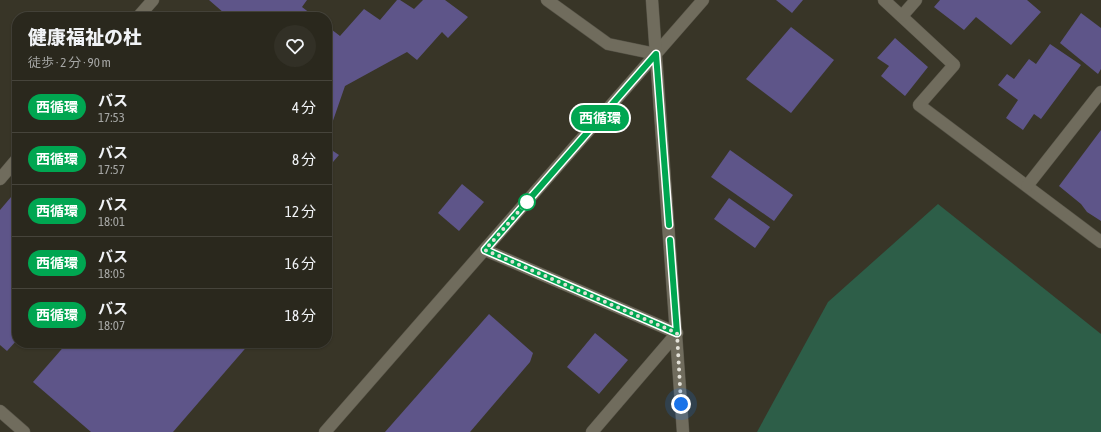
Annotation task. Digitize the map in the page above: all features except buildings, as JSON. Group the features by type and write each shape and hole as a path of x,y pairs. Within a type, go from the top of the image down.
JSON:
{"street":[{"path":"142,12 153,0"},
{"path":"547,0 608,44 656,54"},
{"path":"652,0 683,432"},
{"path":"326,432 703,0"},
{"path":"884,0 954,65 919,105 1101,242"},
{"path":"902,16 916,0"},
{"path":"1027,186 1101,92"},
{"path":"0,179 12,165"},
{"path":"485,250 677,333"},
{"path":"592,432 677,333"},
{"path":"0,412 24,432"}],"green space":[{"path":"938,204 1101,334 1101,432 757,432 828,302"}],"bus line":[{"name":"西循環","path":"669,225 656,54 485,250 677,333 670,240"}],"route":[{"path":"527,202 485,250 677,333 681,404"}]}
